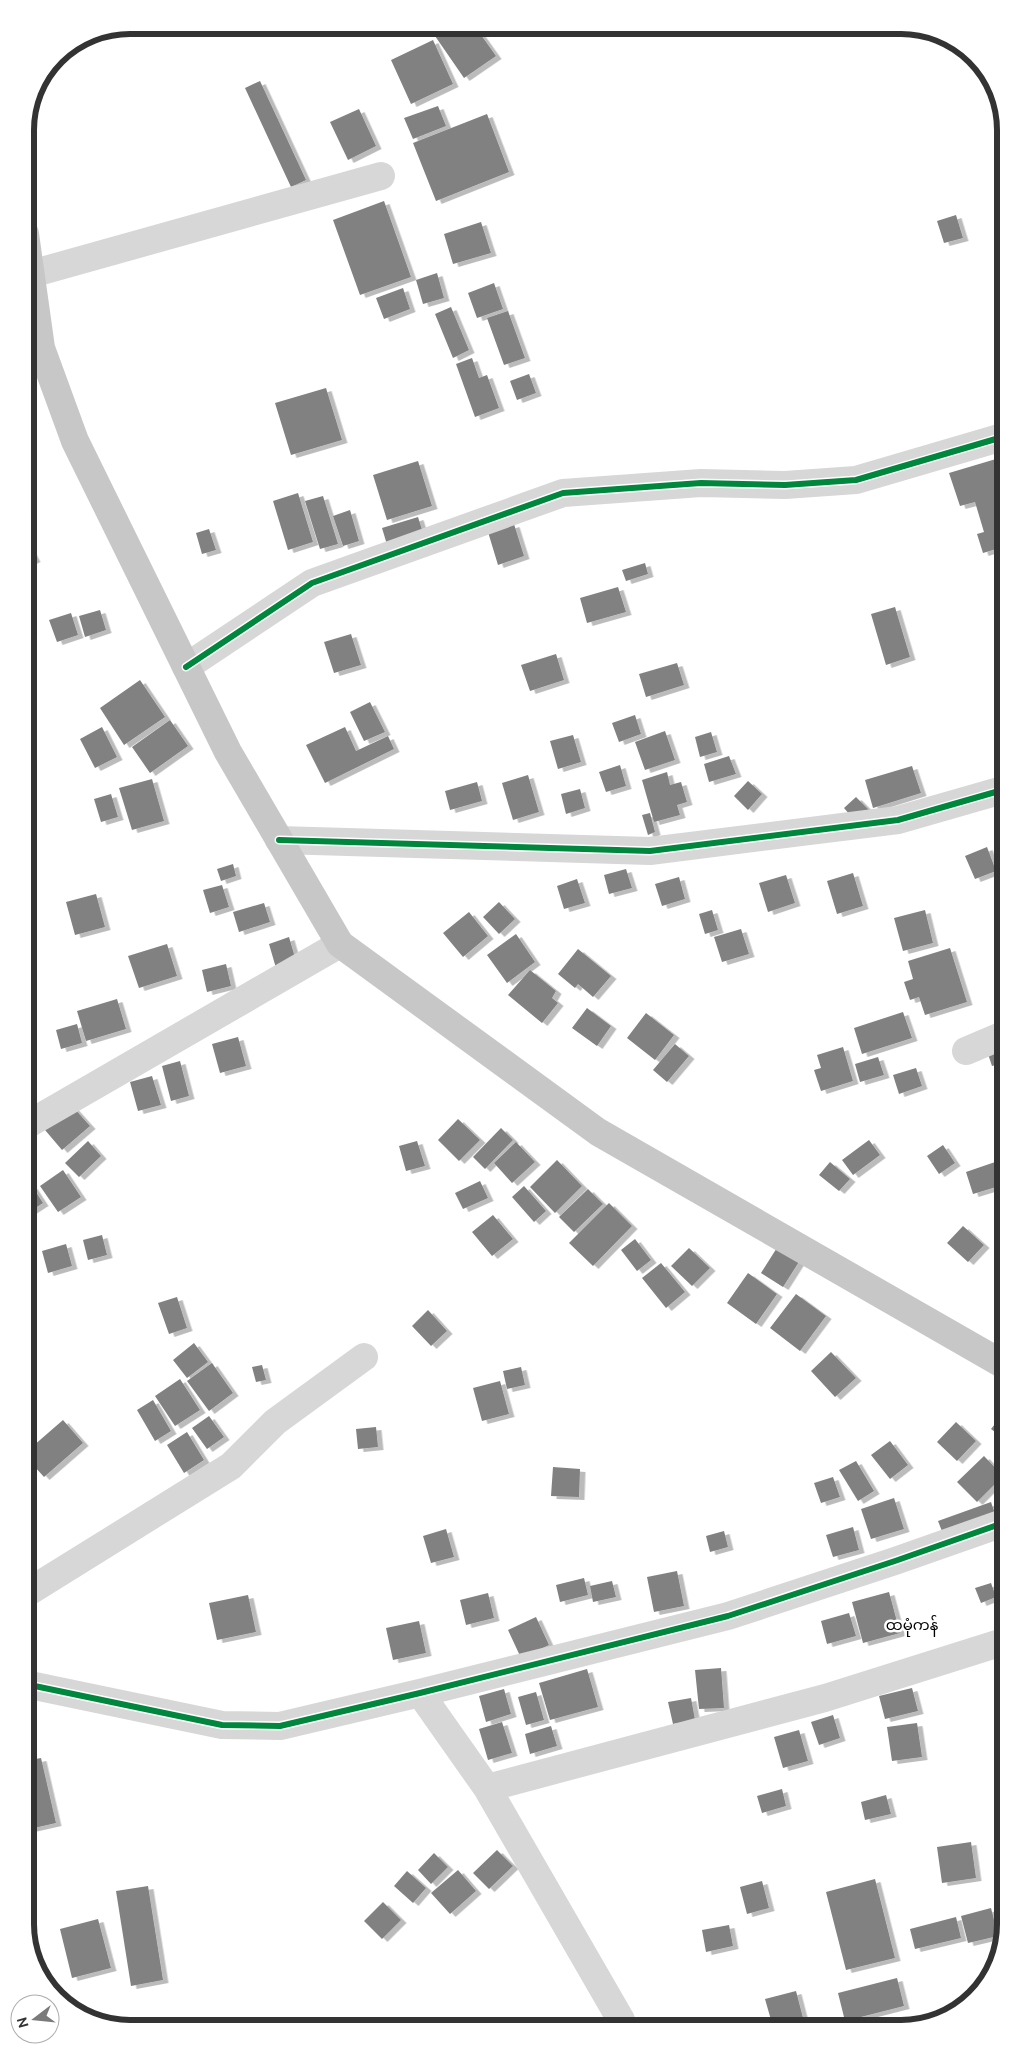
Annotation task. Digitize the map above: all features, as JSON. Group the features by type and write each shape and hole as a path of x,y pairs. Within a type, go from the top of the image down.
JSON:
{"highway":[{"path":"34,296 41,348 75,441 228,752 340,944 598,1132 997,1361"}],"street":[{"path":"34,273 381,176"},
{"path":"186,667 312,583 563,493 701,483 785,484 856,480 997,439"},
{"path":"279,840 650,851 898,820 997,792"},
{"path":"34,1121 340,944"},
{"path":"966,1051 997,1038"},
{"path":"34,1588 231,1466 276,1422 364,1357"},
{"path":"34,1686 222,1725 280,1726 728,1616 997,1525"},
{"path":"487,1788 825,1698 997,1644"},
{"path":"420,1693 487,1788 621,2020"}],"building":[{"path":"438,34 480,34 496,56 464,78 435,36"},
{"path":"433,40 453,84 411,104 391,60"},
{"path":"260,81 306,180 291,187 245,88"},
{"path":"438,106 446,126 413,139 404,118"},
{"path":"359,109 376,146 348,160 330,122"},
{"path":"487,114 509,172 436,201 413,143"},
{"path":"384,201 411,277 360,295 333,220"},
{"path":"956,215 963,238 944,243 937,221"},
{"path":"481,222 491,253 453,264 444,234"},
{"path":"437,273 444,298 423,304 416,280"},
{"path":"494,283 503,309 477,318 468,293"},
{"path":"403,288 410,309 384,319 376,298"},
{"path":"451,307 469,350 453,358 435,314"},
{"path":"508,311 525,358 504,365 487,318"},
{"path":"472,358 479,378 487,375 499,408 475,417 456,364"},
{"path":"997,362 997,373 994,363"},
{"path":"529,374 536,393 517,400 510,381"},
{"path":"326,388 342,440 291,455 275,403"},
{"path":"997,459 997,549 983,553 977,534 984,532 975,502 960,506 949,473"},
{"path":"418,461 432,506 387,520 373,475"},
{"path":"298,493 313,542 288,550 273,501"},
{"path":"323,496 338,544 320,549 305,501"},
{"path":"350,510 359,541 343,546 333,516"},
{"path":"418,517 424,536 388,548 382,528"},
{"path":"514,524 524,556 498,565 488,532"},
{"path":"209,529 216,550 202,554 196,533"},
{"path":"645,563 648,574 626,581 622,570"},
{"path":"618,587 626,612 587,623 580,598"},
{"path":"895,607 910,657 886,665 871,614"},
{"path":"100,610 106,630 85,637 79,616"},
{"path":"71,613 78,635 57,642 49,620"},
{"path":"351,634 361,665 334,673 324,642"},
{"path":"556,654 564,680 530,691 521,665"},
{"path":"677,663 684,685 646,697 639,674"},
{"path":"140,680 165,717 124,745 100,708"},
{"path":"370,702 385,732 364,741 350,712"},
{"path":"635,715 641,734 619,742 612,723"},
{"path":"170,720 188,746 150,773 132,747"},
{"path":"102,727 117,757 95,768 80,739"},
{"path":"345,727 356,751 388,736 394,749 325,783 306,745"},
{"path":"665,731 675,760 645,770 635,742"},
{"path":"711,732 717,752 700,757 695,737"},
{"path":"573,735 581,762 558,769 550,741"},
{"path":"729,756 736,774 709,782 704,764"},
{"path":"620,765 626,786 606,792 599,772"},
{"path":"912,766 921,793 873,808 865,780"},
{"path":"667,772 670,785 681,782 687,802 677,805 680,815 654,822 642,780"},
{"path":"528,775 539,812 513,820 502,783"},
{"path":"152,779 164,821 132,830 119,788"},
{"path":"748,781 762,794 748,810 734,796"},
{"path":"477,782 482,801 450,810 445,791"},
{"path":"580,789 585,808 566,814 561,794"},
{"path":"111,794 118,817 101,822 94,799"},
{"path":"856,797 869,810 856,822 844,808"},
{"path":"650,813 655,832 648,835 642,815"},
{"path":"987,847 996,871 975,879 965,856"},
{"path":"233,864 236,876 221,881 217,869"},
{"path":"626,869 632,888 609,894 604,875"},
{"path":"853,873 863,906 837,914 827,881"},
{"path":"786,875 795,903 768,912 759,883"},
{"path":"679,877 685,899 662,906 655,884"},
{"path":"577,879 585,903 564,909 557,886"},
{"path":"222,885 229,907 210,913 203,890"},
{"path":"96,894 105,927 75,935 66,902"},
{"path":"499,902 515,919 499,934 483,917"},
{"path":"264,903 270,922 239,932 233,912"},
{"path":"712,910 718,930 705,934 699,914"},
{"path":"925,910 933,943 903,951 894,918"},
{"path":"469,912 488,936 463,957 443,933"},
{"path":"741,929 749,954 722,962 714,937"},
{"path":"516,934 535,962 507,983 487,955"},
{"path":"289,937 296,961 276,968 269,944"},
{"path":"167,944 177,976 139,988 128,956"},
{"path":"950,948 967,1002 925,1015 919,997 910,1000 904,982 913,979 908,961"},
{"path":"578,949 611,976 593,997 578,984 575,988 558,974"},
{"path":"226,964 231,986 207,992 202,970"},
{"path":"530,970 556,991 552,998 558,1003 542,1023 508,995"},
{"path":"117,999 126,1029 86,1041 77,1011"},
{"path":"587,1008 611,1026 597,1046 572,1028"},
{"path":"903,1012 912,1038 862,1054 854,1028"},
{"path":"646,1013 674,1035 655,1060 627,1038"},
{"path":"77,1024 82,1043 61,1049 56,1030"},
{"path":"238,1037 246,1066 220,1073 212,1044"},
{"path":"675,1044 689,1056 667,1082 653,1070"},
{"path":"997,1044 997,1065 992,1066 986,1048"},
{"path":"843,1047 853,1081 821,1091 814,1070 821,1068 817,1055"},
{"path":"878,1057 884,1075 860,1082 855,1064"},
{"path":"180,1061 189,1096 171,1101 162,1066"},
{"path":"916,1068 922,1086 899,1094 893,1075"},
{"path":"152,1076 161,1105 138,1111 130,1082"},
{"path":"73,1107 90,1126 62,1150 45,1130"},
{"path":"458,1119 480,1140 459,1161 438,1140"},
{"path":"501,1128 513,1140 485,1169 473,1157"},
{"path":"869,1140 880,1155 853,1175 842,1160"},
{"path":"88,1141 101,1156 79,1177 65,1163"},
{"path":"417,1141 425,1166 406,1171 399,1146"},
{"path":"516,1142 535,1162 512,1183 494,1163"},
{"path":"943,1145 955,1163 939,1174 927,1156"},
{"path":"557,1160 582,1186 555,1213 530,1187"},
{"path":"997,1161 997,1187 973,1194 966,1172"},
{"path":"830,1162 850,1179 839,1191 819,1175"},
{"path":"63,1170 81,1197 58,1212 40,1186"},
{"path":"480,1181 488,1198 463,1209 455,1193"},
{"path":"524,1186 546,1211 534,1222 512,1197"},
{"path":"34,1189 43,1203 34,1209"},
{"path":"588,1189 603,1204 574,1232 559,1217"},
{"path":"609,1203 632,1226 593,1266 569,1243"},
{"path":"493,1215 513,1239 492,1256 472,1232"},
{"path":"963,1226 984,1245 968,1262 947,1243"},
{"path":"102,1235 107,1255 88,1260 83,1240"},
{"path":"635,1239 651,1260 637,1271 621,1250"},
{"path":"780,1243 802,1257 783,1287 761,1273"},
{"path":"66,1244 72,1266 48,1273 42,1251"},
{"path":"689,1248 710,1268 692,1286 671,1266"},
{"path":"661,1263 685,1292 666,1308 642,1278"},
{"path":"748,1273 777,1294 756,1324 727,1303"},
{"path":"796,1294 826,1316 800,1351 770,1328"},
{"path":"177,1297 187,1328 169,1334 158,1303"},
{"path":"428,1310 447,1331 431,1346 412,1326"},
{"path":"194,1343 208,1362 187,1378 173,1360"},
{"path":"831,1352 856,1378 835,1397 811,1371"},
{"path":"212,1363 233,1393 209,1411 187,1381"},
{"path":"262,1365 266,1380 256,1382 252,1367"},
{"path":"521,1367 525,1385 507,1389 503,1371"},
{"path":"180,1379 200,1410 175,1426 155,1396"},
{"path":"500,1381 509,1414 482,1421 473,1388"},
{"path":"153,1400 171,1431 155,1441 137,1410"},
{"path":"209,1416 224,1437 207,1449 192,1428"},
{"path":"63,1420 83,1443 44,1477 34,1466 34,1445"},
{"path":"997,1421 997,1434 991,1429"},
{"path":"956,1422 976,1441 957,1461 937,1442"},
{"path":"376,1427 378,1447 358,1449 356,1429"},
{"path":"187,1432 204,1460 184,1473 167,1445"},
{"path":"890,1441 908,1465 890,1479 871,1455"},
{"path":"984,1456 997,1470 997,1482 977,1502 957,1482"},
{"path":"856,1461 874,1491 858,1501 839,1470"},
{"path":"553,1467 580,1469 579,1497 551,1496"},
{"path":"833,1477 840,1497 821,1503 814,1483"},
{"path":"894,1498 904,1529 871,1539 861,1509"},
{"path":"991,1502 997,1520 945,1539 938,1521"},
{"path":"853,1527 859,1550 833,1557 826,1535"},
{"path":"446,1529 454,1557 431,1563 423,1536"},
{"path":"724,1531 728,1547 710,1552 706,1536"},
{"path":"677,1571 684,1606 654,1612 647,1577"},
{"path":"584,1578 588,1595 560,1602 556,1585"},
{"path":"612,1581 616,1597 593,1602 590,1586"},
{"path":"991,1583 996,1597 981,1603 975,1588"},
{"path":"889,1592 900,1633 863,1643 852,1602"},
{"path":"488,1593 494,1618 466,1625 460,1600"},
{"path":"248,1595 256,1632 217,1640 209,1603"},
{"path":"849,1613 856,1636 827,1644 821,1621"},
{"path":"536,1617 549,1645 521,1658 508,1630"},
{"path":"419,1621 426,1653 393,1660 386,1628"},
{"path":"721,1668 724,1708 699,1709 695,1670"},
{"path":"587,1669 598,1707 550,1720 539,1683"},
{"path":"912,1688 918,1711 885,1719 879,1696"},
{"path":"504,1689 511,1714 486,1722 479,1696"},
{"path":"536,1692 544,1720 526,1725 518,1697"},
{"path":"691,1698 695,1720 673,1724 668,1702"},
{"path":"833,1715 840,1738 819,1745 811,1722"},
{"path":"502,1722 512,1753 488,1760 479,1729"},
{"path":"917,1723 922,1757 892,1761 887,1727"},
{"path":"551,1726 557,1746 530,1754 525,1734"},
{"path":"799,1730 808,1761 783,1768 774,1737"},
{"path":"41,1758 56,1823 34,1828 34,1759"},
{"path":"782,1789 786,1806 762,1813 757,1796"},
{"path":"886,1795 891,1814 865,1820 861,1802"},
{"path":"971,1842 976,1878 942,1883 937,1847"},
{"path":"497,1850 513,1866 489,1889 473,1873"},
{"path":"434,1853 448,1867 431,1884 418,1870"},
{"path":"458,1870 476,1891 450,1914 431,1893"},
{"path":"407,1871 426,1888 413,1903 394,1886"},
{"path":"875,1879 895,1958 846,1970 826,1892"},
{"path":"762,1881 769,1908 747,1914 740,1887"},
{"path":"148,1886 163,1980 131,1986 116,1891"},
{"path":"383,1902 401,1920 382,1939 364,1921"},
{"path":"991,1908 996,1930 996,1936 968,1943 961,1916"},
{"path":"956,1917 961,1938 915,1949 910,1929"},
{"path":"98,1919 111,1968 72,1978 60,1929"},
{"path":"729,1925 733,1946 706,1952 702,1930"},
{"path":"897,1978 904,2006 845,2020 838,1993"},
{"path":"796,1991 803,2018 796,2020 771,2020 765,1999"}],"cycle path":[{"path":"186,667 312,583 563,493 701,483 785,485 856,480 997,439"},
{"path":"279,840 650,851 898,820 997,792"},
{"path":"34,1686 222,1725 280,1726 728,1616 997,1525"}],"district":[{"name":"ထမုံကန်","path":"912,1624"}]}
